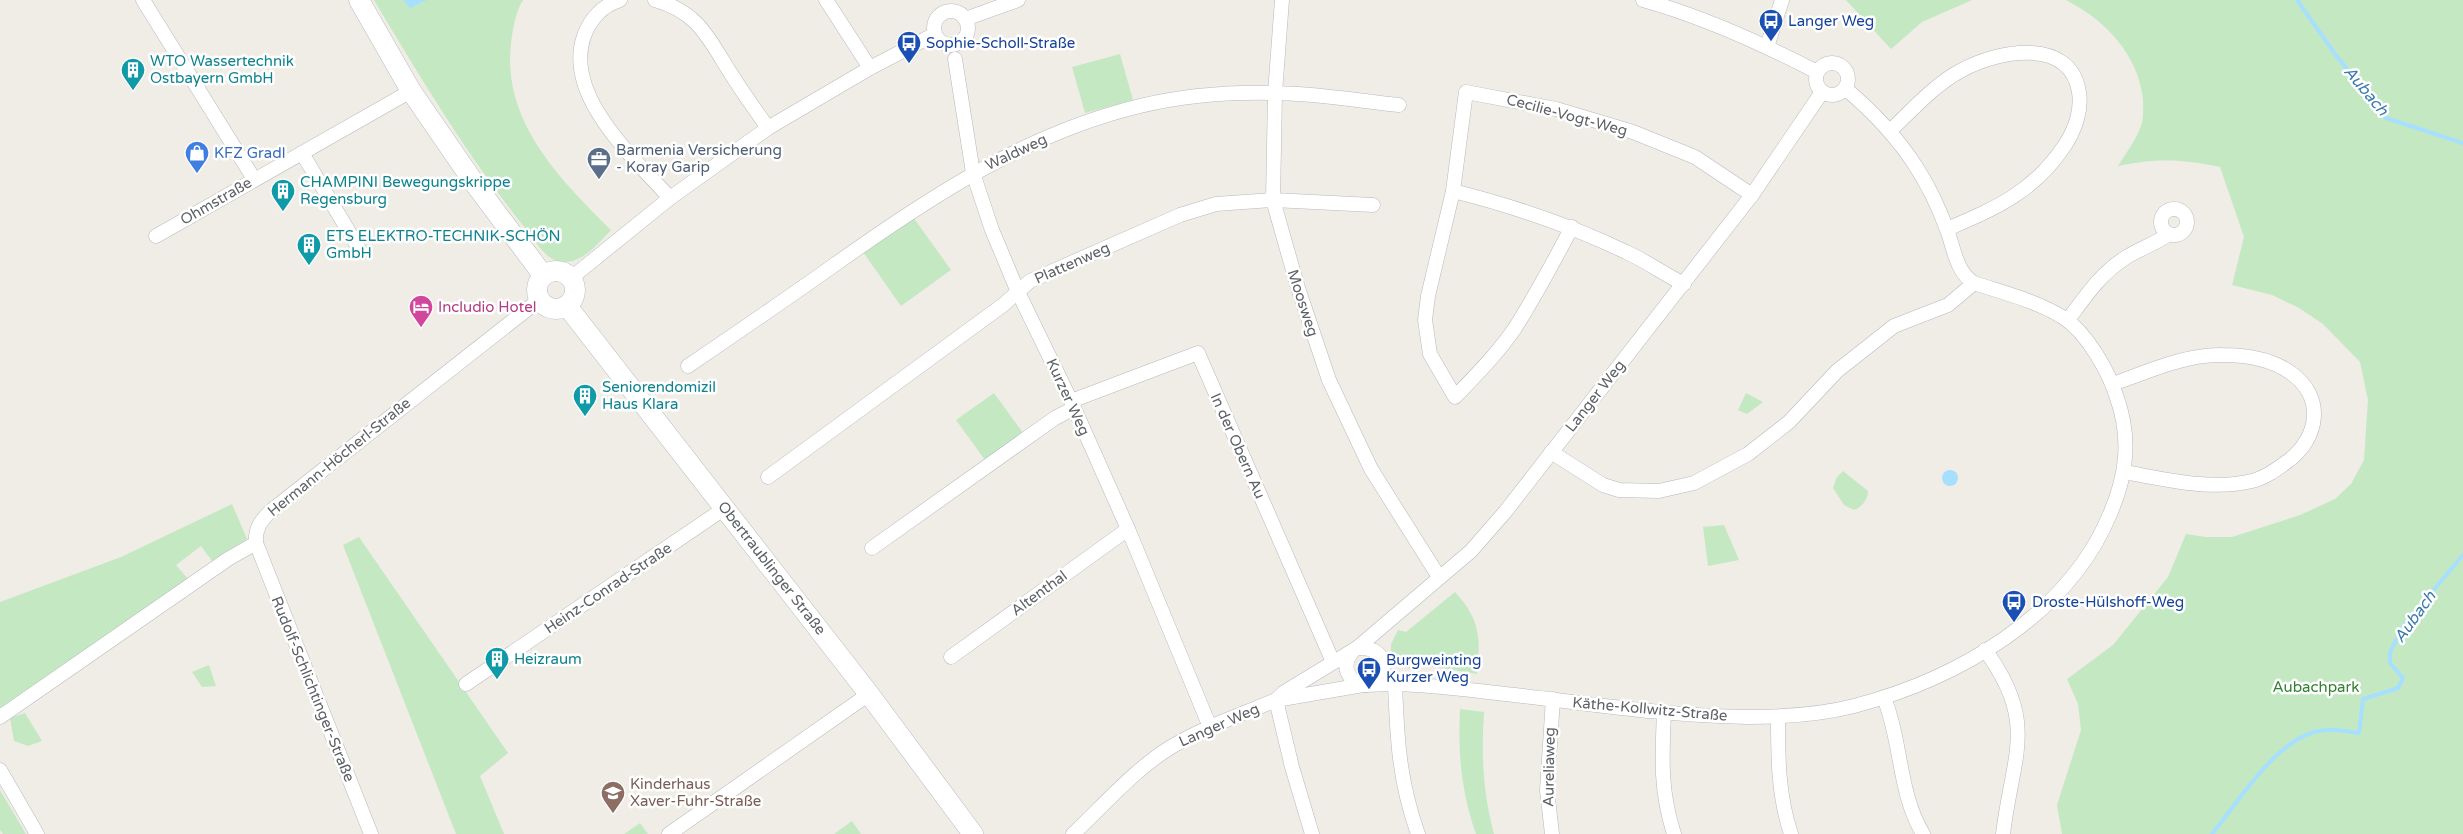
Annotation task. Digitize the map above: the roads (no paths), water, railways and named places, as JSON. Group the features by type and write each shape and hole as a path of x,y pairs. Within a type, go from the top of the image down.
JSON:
{"street":[{"path":"143,0 254,179"},
{"path":"359,0 411,91 475,184 543,274"},
{"path":"620,0 610,3 595,16 586,28 581,43 584,78 592,103 607,128 670,198"},
{"path":"655,0 675,7 706,31 734,78 768,128"},
{"path":"826,0 870,68"},
{"path":"966,19 1018,0"},
{"name":"Moosweg","path":"1282,0 1275,92 1273,200 1298,288 1329,380 1371,469 1439,577"},
{"path":"1643,0 1658,2 1704,19 1767,46 1817,72"},
{"path":"1767,46 1782,0"},
{"path":"943,12 958,12 966,19 968,24 966,35 958,43 947,44 942,42 935,34 936,19 943,12"},
{"path":"571,278 670,198 768,128 870,68 935,34"},
{"path":"1890,131 1952,76 1991,57 2008,54 2042,54 2063,63 2072,72 2078,85 2080,97 2079,114 2066,144 2054,160 2036,179 2012,199 1947,229"},
{"name":"Kurzer Weg","path":"955,59 973,173 992,230 1018,292 1072,404 1128,528 1210,727"},
{"path":"1834,62 1839,64 1848,75 1846,89 1832,96 1822,92 1816,83 1817,72 1824,65 1834,62"},
{"path":"1551,452 1602,484 1618,490 1659,492 1694,483 1748,454 1774,434 1789,422 1837,371 1894,326 1948,305 1974,283 1967,279 1962,271 1947,229 1915,165 1890,131 1846,89"},
{"name":"Ohmstraße","path":"156,236 411,91"},
{"name":"Waldweg","path":"688,366 889,225 973,173 1048,137 1096,118 1141,106 1186,98 1275,92 1399,105"},
{"name":"Cecilie-Vogt-Weg","path":"1572,227 1546,277 1514,328 1489,362 1455,398 1430,354 1425,320 1428,296 1453,190 1466,92 1556,108 1633,132 1695,158 1752,195"},
{"name":"Langer Weg","path":"1073,834 1122,788 1169,748 1210,727 1276,700 1283,693 1355,650 1471,551 1684,284 1752,195 1822,92"},
{"path":"302,153 361,252"},
{"path":"1453,190 1572,227 1628,252 1684,284"},
{"name":"Plattenweg","path":"768,477 996,311 1030,281 1180,215 1216,204 1273,200 1374,205"},
{"path":"2068,320 2093,285 2107,272 2126,257 2157,243 2169,234"},
{"path":"558,270 571,278 575,292 567,306 552,309 539,300 536,291 537,282 543,274 558,270"},
{"name":"Käthe-Kollwitz-Straße","path":"1276,700 1364,685 1398,683 1664,713 1778,717 1820,713 1884,698 1921,685 1985,650 2036,615 2079,570 2100,540 2115,504 2124,472 2127,443 2123,416 2113,384 2093,351 2068,320 2048,309 1974,283"},
{"name":"Hermann-Höcherl-Straße","path":"256,543 255,532 261,520 272,510 539,300"},
{"name":"Obertraublinger Straße","path":"567,306 726,508 974,834"},
{"name":"In der Obern Au","path":"872,548 1072,404 1198,353 1333,662"},
{"path":"2113,384 2199,357 2220,354 2242,356 2278,366 2290,372 2300,380 2309,394 2314,408 2314,426 2302,449 2274,472 2254,480 2234,484 2192,483 2124,472"},
{"name":"Heinz-Conrad-Straße","path":"466,684 726,508"},
{"name":"Altenthal","path":"951,657 1128,528"},
{"path":"0,716 228,559 256,543"},
{"name":"Rudolf-Schlichtinger-Straße","path":"256,543 371,834"},
{"path":"1378,629 1378,652 1384,666 1398,683 1397,753 1404,788 1418,834"},
{"path":"1378,652 1370,648 1355,650 1348,656 1346,669 1353,680 1364,685 1378,679 1384,666"},
{"path":"1985,650 2008,687 2018,723 2018,757 2003,834"},
{"path":"669,834 869,694"},
{"path":"1884,698 1891,714 1905,792 1922,834"},
{"name":"Aureliaweg","path":"1552,834 1547,790 1553,699"},
{"path":"1276,700 1292,768 1312,834"},
{"path":"1664,713 1662,762 1664,797 1674,834"},
{"path":"1778,717 1779,779 1783,810 1791,834"},
{"path":"0,770 37,834"}],"water":[{"path":"403,0 427,0 410,8"},
{"path":"1950,470 1956,472 1958,478 1956,484 1950,486 1944,484 1942,478 1944,472"}],"waterway":[{"name":"Aubach","path":"2297,0 2335,54 2386,118 2463,143"},
{"name":"Aubach","path":"2212,834 2257,776 2284,748 2314,732 2337,730 2359,733 2363,699 2398,688 2403,678 2390,663 2390,652 2404,625 2463,555"}],"place":[{"name":"Langer Weg","path":"1771,42"},
{"name":"Sophie-Scholl-Straße","path":"909,64"},
{"name":"WTO Wassertechnik Ostbayern GmbH","path":"133,91"},
{"name":"KFZ Gradl","path":"197,174"},
{"name":"Barmenia Versicherung - Koray Garip","path":"599,180"},
{"name":"CHAMPINI Bewegungskrippe Regensburg","path":"283,212"},
{"name":"ETS ELEKTRO-TECHNIK-SCHÖN GmbH","path":"309,266"},
{"name":"Includio Hotel","path":"421,328"},
{"name":"Seniorendomizil Haus Klara","path":"585,417"},
{"name":"Droste-Hülshoff-Weg","path":"2014,623"},
{"name":"Heizraum","path":"497,680"},
{"name":"Burgweinting Kurzer Weg","path":"1369,690"},
{"name":"Kinderhaus Xaver-Fuhr-Straße","path":"613,814"}],"park label":[{"name":"Aubachpark","path":"2316,687"}]}
